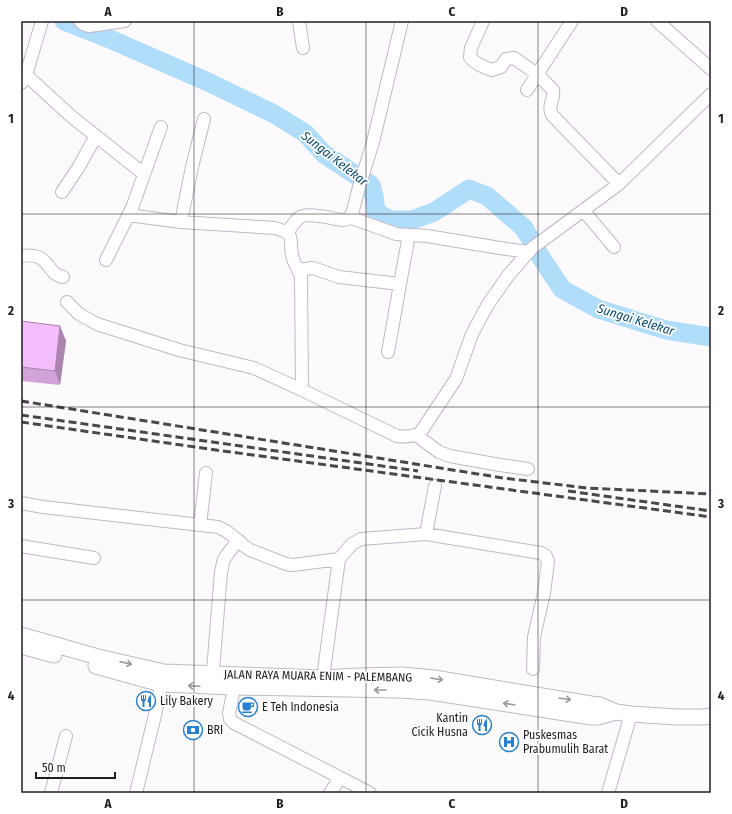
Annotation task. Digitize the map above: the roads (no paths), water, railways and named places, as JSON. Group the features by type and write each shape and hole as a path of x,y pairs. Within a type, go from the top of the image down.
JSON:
{"main road":[{"name":"JALAN RAYA MUARA ENIM - PALEMBANG","path":"21,635 98,657 162,678"},
{"name":"JALAN RAYA MUARA ENIM - PALEMBANG","path":"21,646 162,678 324,684 359,676 402,675 434,678 600,705 616,712 631,714 677,717 711,716"}],"street":[{"path":"42,21 24,79 144,174"},
{"path":"80,21 89,26 125,21"},
{"path":"300,21 303,48"},
{"path":"288,232 301,216 310,215 343,220 348,219 352,214 373,142 402,21"},
{"path":"483,21 471,48 470,57 492,70 501,67 506,59 514,58 537,74 553,90 554,94 550,106 552,116 619,184"},
{"path":"527,90 572,21"},
{"path":"657,21 711,69"},
{"path":"67,302 78,314 97,324 179,350 254,368 397,436 404,437 416,435 420,433 456,380 472,334 487,306 507,277 531,250 543,240 619,184 711,94"},
{"path":"181,222 192,167 204,119"},
{"path":"106,260 128,215 161,127"},
{"path":"62,192 78,168 96,136"},
{"path":"583,210 614,247"},
{"path":"128,215 181,222 275,228 288,232"},
{"path":"349,217 396,234 427,236 506,249 531,250"},
{"path":"288,232 294,262 301,276 302,390"},
{"path":"388,352 409,235"},
{"path":"21,256 31,255 40,258 53,272 59,276 63,276"},
{"path":"298,270 313,268 339,277 400,284"},
{"path":"416,435 439,452 450,456 528,469"},
{"path":"200,525 206,473"},
{"path":"426,534 435,486"},
{"path":"21,503 43,507 218,527 226,530 250,550 293,566 338,559"},
{"path":"324,684 338,559 352,544 361,539 426,534 541,553 546,556 548,561 544,593 534,637 533,669"},
{"path":"213,681 221,572 224,559 238,540"},
{"path":"21,546 94,558"},
{"path":"136,793 156,711 162,678"},
{"path":"235,681 229,713 230,719 234,723 370,793"},
{"path":"608,793 631,714"},
{"path":"51,793 66,736"},
{"path":"330,793 340,778"}],"waterway":[{"name":"Sungai Kelekar","path":"64,21 112,40 208,82 274,114 305,133 324,154 371,185 376,212 390,220 412,220 434,212 469,189 487,196 524,228 562,289 598,309 666,330 711,337"}],"railway":[{"path":"21,401 503,478 587,488 711,494"},
{"path":"21,415 418,471"},
{"path":"21,422 711,517"},
{"path":"568,491 711,511"}],"place":[{"name":"Lily Bakery","path":"146,701"},
{"name":"E Teh Indonesia","path":"248,707"},
{"name":"Kantin Cicik Husna","path":"482,725"},
{"name":"BRI","path":"193,730"},
{"name":"Puskesmas Prabumulih Barat","path":"509,742"}]}
